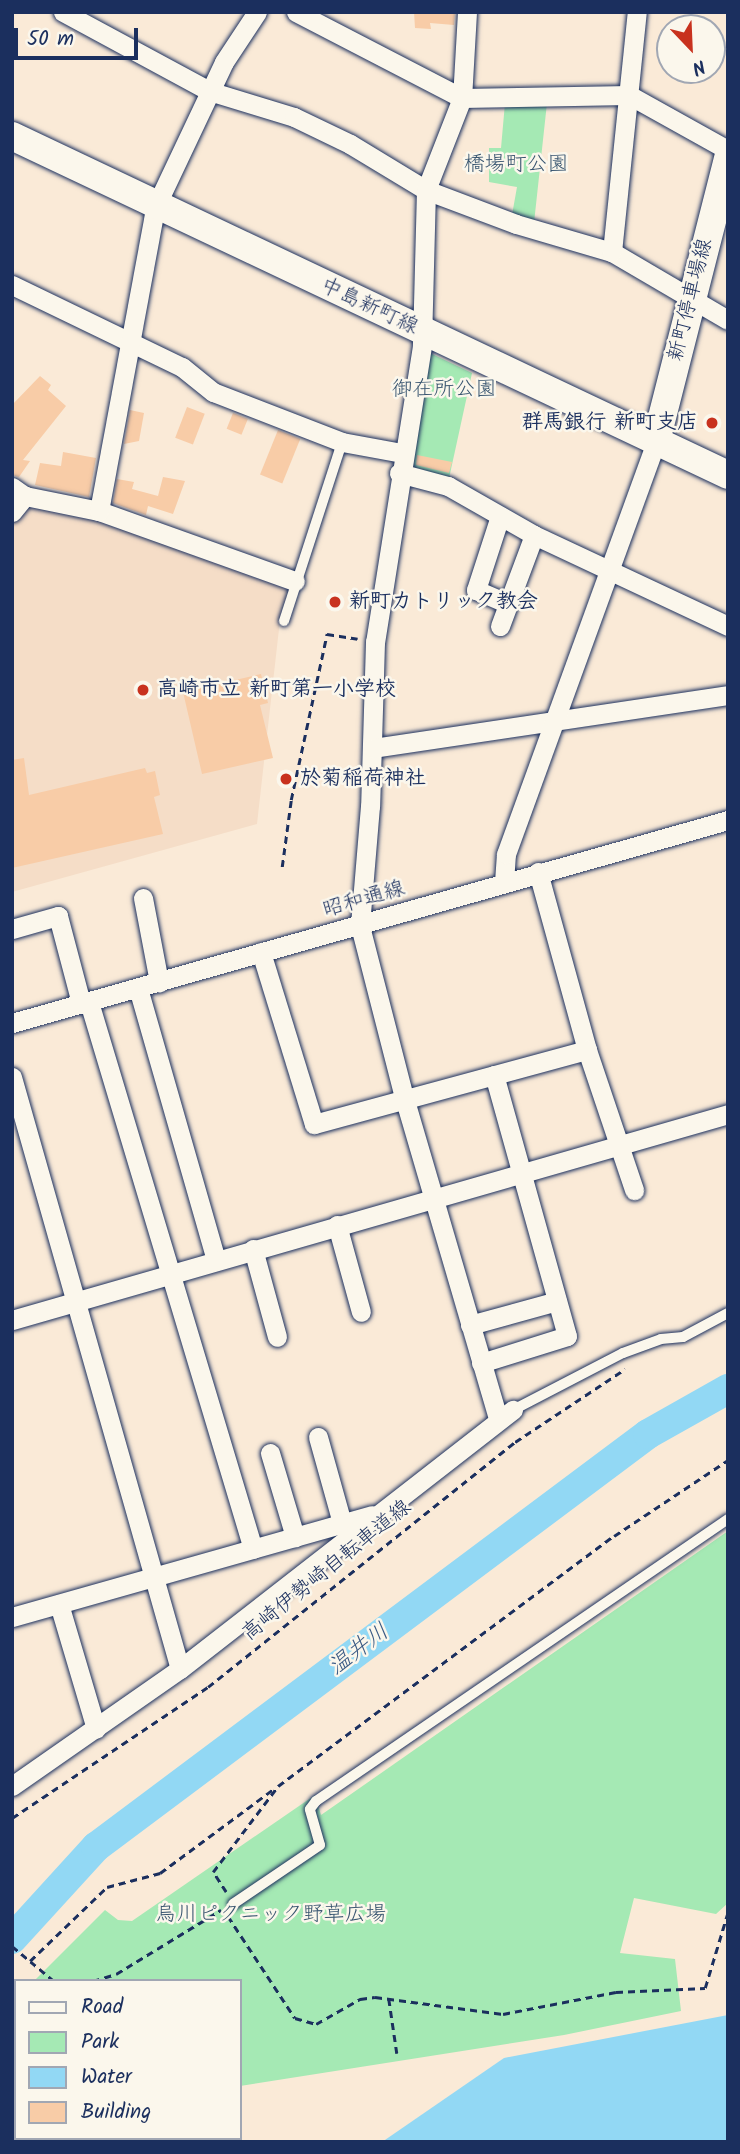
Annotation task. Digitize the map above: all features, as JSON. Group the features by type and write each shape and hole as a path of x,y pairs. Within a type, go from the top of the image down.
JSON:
{"main road":[{"name":"中島新町線","path":"12,136 155,208 728,475"},
{"name":"新町停車場線","path":"656,442 728,158"}],"street":[{"path":"63,12 209,91 294,117 426,190 516,224 612,252 728,320"},
{"path":"99,510 155,208 209,91 257,12"},
{"path":"296,12 462,99 629,94 728,150"},
{"path":"12,1786 180,1670 506,1414 481,1363 404,1097 360,926 373,748 375,642 402,453 422,346 419,330 426,190 462,99 467,12"},
{"path":"612,252 629,94 633,16"},
{"path":"12,285 129,340 138,349 182,367 213,392 342,442 402,453"},
{"path":"504,882 506,854 556,723 656,442"},
{"path":"399,472 448,486 534,535 728,626"},
{"path":"12,512 19,492 99,510 295,581"},
{"path":"500,516 476,590 506,603"},
{"path":"500,626 506,603 534,535"},
{"path":"373,748 556,723 728,695"},
{"name":"昭和通線","path":"12,1023 728,820"},
{"path":"538,872 587,1050 616,1146 634,1190"},
{"path":"143,898 159,982"},
{"path":"12,929 58,916 253,1549"},
{"path":"261,952 314,1124 404,1097 587,1050"},
{"path":"138,988 216,1260"},
{"path":"481,1363 567,1336 519,1171 495,1074"},
{"path":"12,1077 156,1576 180,1670"},
{"path":"12,1320 435,1198 519,1171 728,1114"},
{"path":"337,1226 361,1312"},
{"path":"253,1249 278,1337"},
{"path":"470,1325 557,1301"},
{"path":"318,1437 342,1523"},
{"path":"270,1453 295,1536"},
{"path":"12,1617 380,1512"},
{"path":"59,1604 96,1729"}],"lane":[{"path":"284,621 342,442"},
{"path":"506,1414 634,1348 683,1337 728,1313"},
{"path":"233,1903 320,1845 310,1809 316,1801 728,1519"}],"path":[{"path":"282,867 291,800 327,634 375,642"},
{"name":"高崎伊勢崎自転車道線","path":"12,1818 208,1687 515,1441 589,1388 637,1362"},
{"path":"30,1961 107,1887 160,1873 614,1536 728,1460"},
{"path":"233,1903 213,1872 278,1786"},
{"path":"100,1979 116,1974 233,1903"},
{"path":"233,1903 228,1916 295,2018 316,2024 360,1999 389,1999 503,2014 616,1992 705,1988 718,1934 728,1912"},
{"path":"12,1947 52,1979"},
{"path":"389,1999 397,2053"}],"shaded area":[{"name":"高崎市立 新町第一小学校","path":"38,503 105,516 291,583 280,620 257,824 12,892 12,523 23,509"}],"green space":[{"name":"橋場町公園","path":"505,103 547,103 534,223 512,215 517,187 489,182 489,148 501,148"},
{"name":"御在所公園","path":"430,353 472,373 448,483 406,470"},
{"name":"烏川ピクニック野草広場","path":"728,1531 728,1903 716,1914 634,1898 620,1953 675,1959 681,2011 564,2035 242,2086 242,1979 36,1979 105,1910 118,1920 132,1921 315,1795 321,1815"}],"water":[{"path":"728,2015 728,2142 382,2142 504,2058"}],"building":[{"path":"414,12 455,12 454,25 430,23 431,29 415,28"},
{"path":"40,376 51,385 48,390 66,406 23,460 30,461 19,477 12,475 12,405"},
{"path":"187,407 205,414 193,445 175,438"},
{"path":"130,410 144,413 139,441 124,444"},
{"path":"233,413 248,419 241,435 227,429"},
{"path":"278,430 300,439 282,483 260,475"},
{"path":"63,452 96,458 89,497 35,485 40,463 61,466"},
{"path":"417,455 452,462 449,473 416,465"},
{"path":"163,477 185,481 173,514 148,506 146,515 113,503 117,479 134,482 132,489 158,496"},
{"path":"261,674 268,703 260,705 273,758 202,774 183,692"},
{"path":"24,758 29,795 145,768 147,773 155,771 160,795 154,797 163,834 12,868 12,760"}],"waterway":[{"name":"温井川","path":"12,1939 96,1847 648,1434 728,1389"}],"place":[{"name":"群馬銀行 新町支店","path":"712,423"},
{"name":"新町カトリック教会","path":"335,602"},
{"name":"高崎市立 新町第一小学校","path":"143,690"},
{"name":"於菊稲荷神社","path":"286,779"}]}
